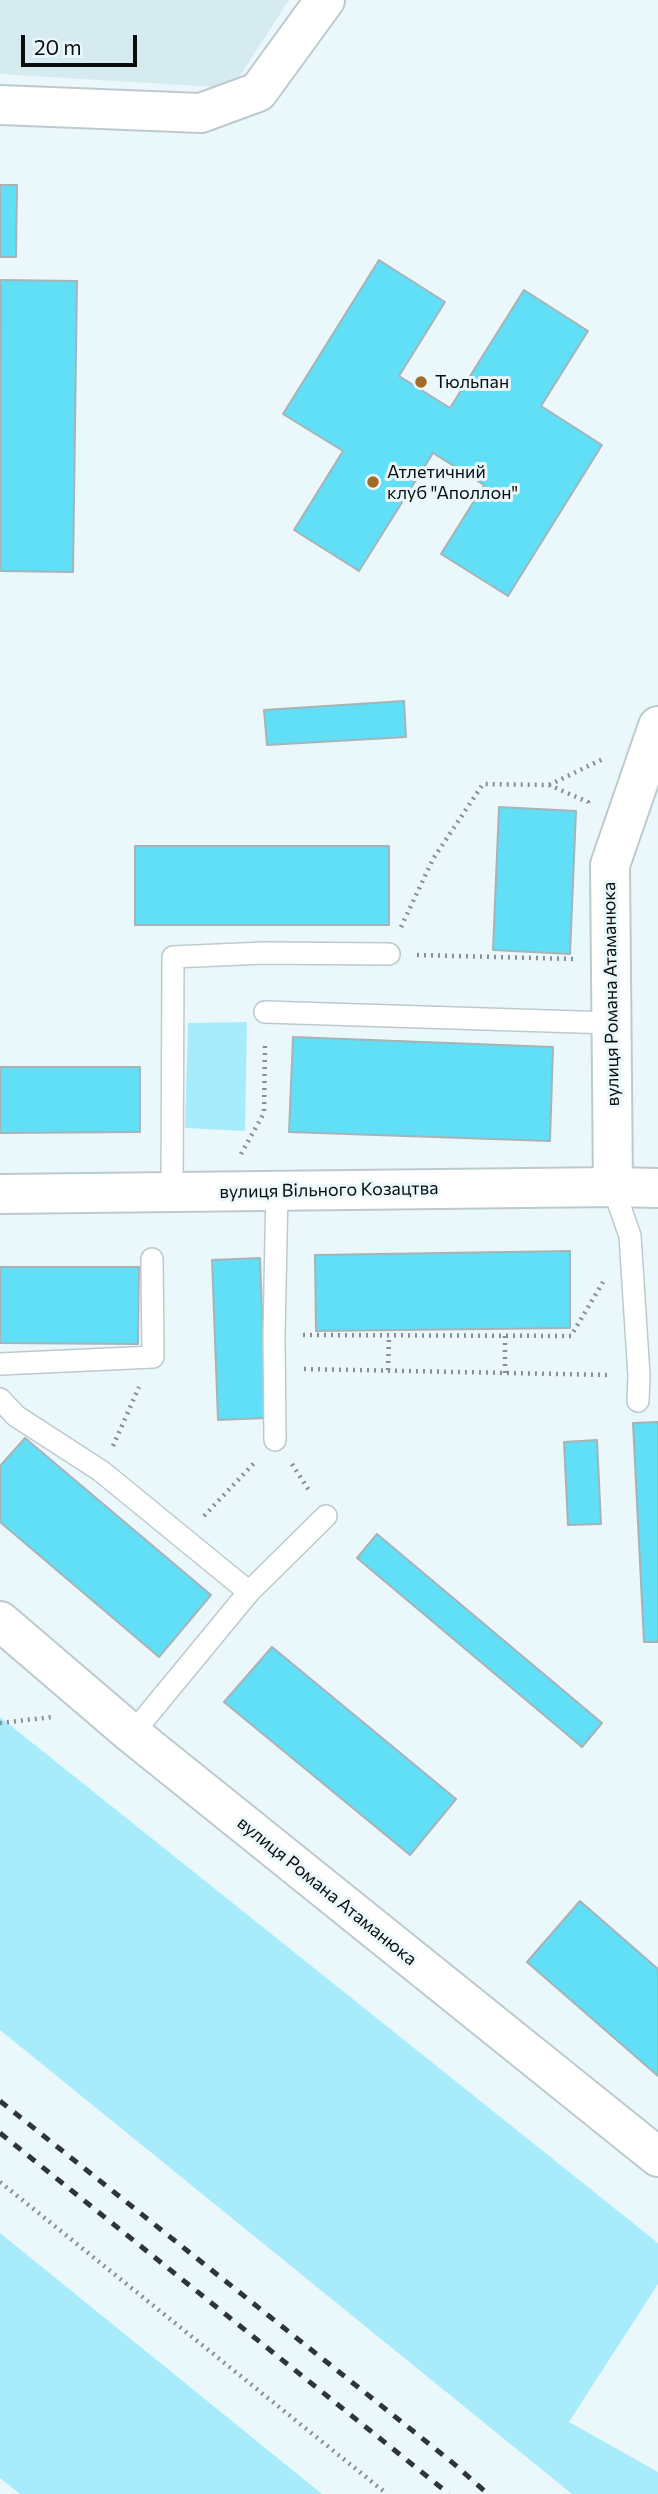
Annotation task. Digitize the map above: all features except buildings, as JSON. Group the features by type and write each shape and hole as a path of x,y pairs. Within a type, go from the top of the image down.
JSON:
{"street":[{"path":"0,104 201,113 258,92 325,0"},
{"name":"вулиця Романа Атаманюка","path":"613,1187 610,865 656,730"},
{"name":"вулиця Вільного Козацтва","path":"0,1194 658,1188"},
{"name":"вулиця Романа Атаманюка","path":"0,1621 132,1734 658,2157"}],"lane":[{"path":"172,1192 173,957 264,953 388,954"},
{"path":"265,1012 611,1023"},
{"path":"613,1187 630,1236 639,1376 638,1401"},
{"path":"275,1440 277,1190"},
{"path":"0,1364 153,1357 152,1259"},
{"path":"0,1399 16,1416 101,1471 248,1592"},
{"path":"132,1734 248,1592 326,1516"}],"path":[{"path":"549,785 656,730"},
{"path":"590,814 588,802 549,785 484,784 433,859 388,954 611,960"},
{"path":"314,1335 571,1336"},
{"path":"388,1370 389,1335"},
{"path":"505,1336 505,1373"},
{"path":"101,1471 153,1357"},
{"path":"275,1368 639,1376"},
{"path":"182,1539 275,1440 326,1516"},
{"path":"0,2182 387,2494"}],"shaded area":[{"path":"0,0 289,0 232,88 0,74"},
{"path":"247,1022 245,1131 185,1128 188,1023"},
{"path":"0,1717 658,2243 658,2284 569,2422 658,2472 658,2494 572,2494 0,2030"},
{"path":"0,2233 322,2494 20,2494 0,2478"}],"railway":[{"path":"0,2101 453,2463 488,2494"},
{"path":"0,2133 449,2494"}],"place":[{"name":"Тюльпан","path":"421,382"},
{"name":"Атлетичний клуб \"Аполлон\"","path":"373,482"}]}
